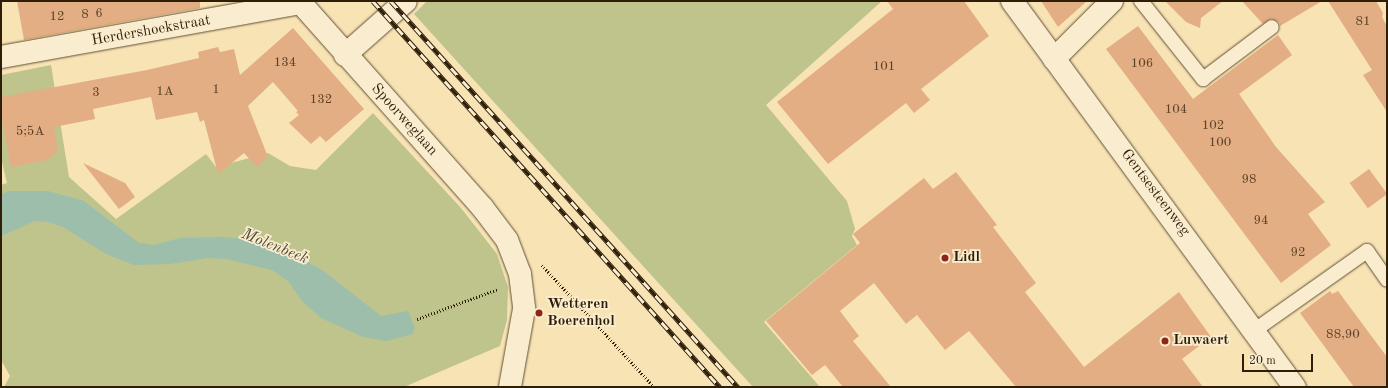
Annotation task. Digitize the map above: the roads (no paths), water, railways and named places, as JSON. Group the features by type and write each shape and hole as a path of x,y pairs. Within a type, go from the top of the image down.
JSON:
{"street":[{"path":"345,54 406,1"},
{"name":"Gentsesteenweg","path":"1012,1 1255,330 1295,387"},
{"path":"1054,59 1112,1"},
{"name":"Spoorweglaan","path":"300,2 482,207 507,240 521,280 524,309 510,387"},
{"name":"Herdershoekstraat","path":"1,57 300,2"}],"lane":[{"path":"1141,1 1203,79 1272,27"},
{"path":"1255,330 1367,251 1387,280"}],"water":[{"name":"Molenbeek","path":"10,191 48,191 84,201 139,243 154,245 180,238 225,237 260,240 282,247 325,272 381,316 408,311 415,328 412,334 387,341 363,337 321,318 302,301 288,281 272,270 226,259 208,258 170,264 134,265 106,254 63,227 48,222 35,221 1,236 1,194"}],"railway":[{"path":"373,1 720,387"},
{"path":"391,1 738,387"}],"place":[{"name":"Lidl","path":"945,258"},
{"name":"Wetteren Boerenhol","path":"539,313"},
{"name":"Luwaert","path":"1165,341"}]}
